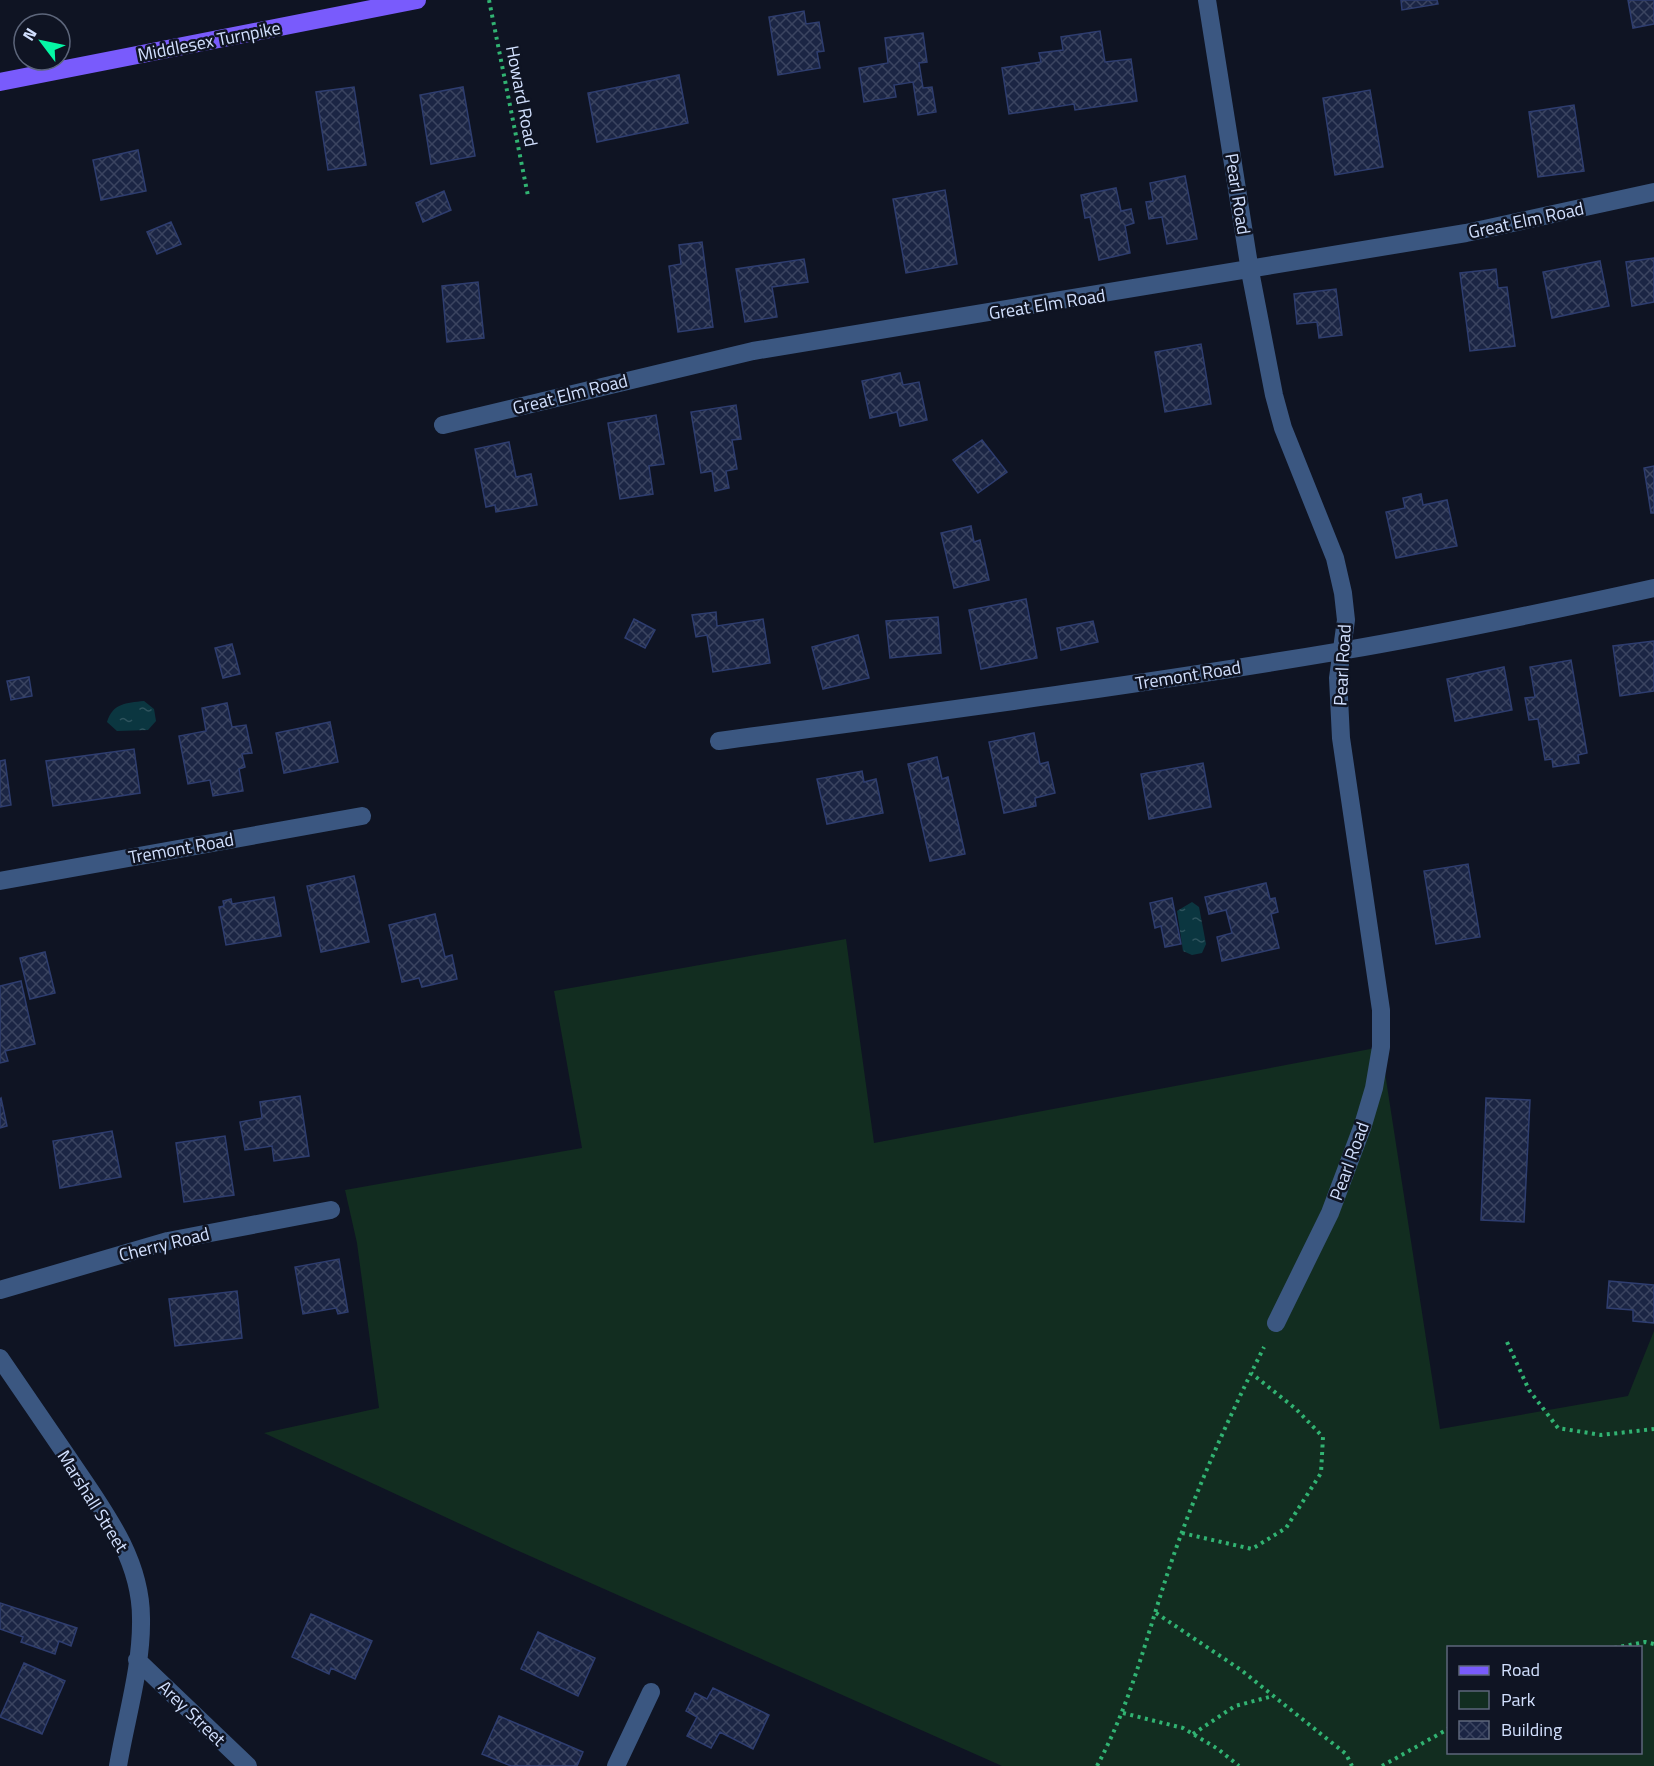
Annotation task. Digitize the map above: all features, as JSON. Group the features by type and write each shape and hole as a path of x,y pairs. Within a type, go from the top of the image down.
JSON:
{"main road":[{"name":"Middlesex Turnpike","path":"0,82 417,0"}],"street":[{"name":"Pearl Road","path":"1207,0 1250,271 1274,395 1283,428 1335,558 1346,620 1338,678 1341,738 1382,1010 1381,1047 1374,1088 1363,1125 1330,1213 1276,1323"},
{"name":"Great Elm Road","path":"443,425 753,351 1250,271 1466,233 1654,192"},
{"name":"Tremont Road","path":"719,741 1119,686 1342,651 1472,627 1654,588"},
{"name":"Tremont Road","path":"0,880 362,816"},
{"name":"Cherry Road","path":"0,1290 168,1241 331,1210"},
{"name":"Marshall Street","path":"0,1358 106,1515 126,1550 137,1583 141,1618 137,1660 118,1766"},
{"name":"Arey Street","path":"137,1660 248,1766"},
{"path":"616,1766 651,1692"}],"path":[{"name":"Howard Road","path":"489,0 528,196"},
{"path":"1097,1766 1123,1713 1182,1533 1205,1474 1276,1323"},
{"path":"1507,1342 1529,1390 1558,1428 1601,1435 1654,1429"},
{"path":"1182,1533 1252,1549 1286,1528 1321,1473 1323,1437 1296,1409 1251,1373"},
{"path":"1156,1613 1273,1696 1346,1754 1352,1766"},
{"path":"1620,1646 1645,1642 1654,1644"},
{"path":"1193,1734 1234,1706 1273,1696"},
{"path":"1123,1713 1183,1728 1218,1749 1239,1766"},
{"path":"1382,1766 1447,1730"}],"green space":[{"path":"846,939 874,1143 1381,1047 1440,1429 1628,1396 1654,1331 1654,1766 1002,1766 512,1548 264,1433 379,1408 357,1243 345,1190 582,1148 554,991"}],"water":[{"path":"144,701 154,709 156,721 148,730 117,731 107,722 113,711 121,705"},
{"path":"1192,902 1199,907 1206,944 1202,953 1192,955 1183,951 1177,911"}],"building":[{"path":"1401,0 1437,0 1438,4 1402,10"},
{"path":"1628,0 1654,0 1654,24 1633,28"},
{"path":"804,11 806,24 819,22 824,51 817,52 820,68 778,75 769,17"},
{"path":"1100,31 1105,62 1131,59 1137,101 1075,110 1074,104 1009,114 1002,68 1041,62 1039,53 1063,50 1061,37"},
{"path":"923,33 927,62 919,63 923,88 932,87 936,112 918,115 913,82 894,85 896,97 864,102 859,68 888,63 885,38"},
{"path":"679,75 688,123 597,142 588,93"},
{"path":"354,87 366,165 328,170 316,92"},
{"path":"463,87 475,156 431,164 420,95"},
{"path":"1370,90 1383,167 1335,175 1323,98"},
{"path":"1574,105 1584,171 1538,177 1529,112"},
{"path":"138,150 146,191 101,200 93,160"},
{"path":"1185,176 1197,239 1167,244 1162,217 1149,219 1146,202 1153,201 1150,183"},
{"path":"1116,188 1121,211 1131,209 1134,223 1125,226 1130,253 1099,260 1090,217 1085,218 1081,195"},
{"path":"945,190 957,264 906,273 893,199"},
{"path":"444,191 451,210 423,222 416,203"},
{"path":"171,222 181,244 157,254 147,232"},
{"path":"702,242 713,327 678,332 669,266 681,264 679,245"},
{"path":"1654,258 1654,302 1632,306 1626,262"},
{"path":"804,259 808,282 772,287 777,317 745,322 736,269"},
{"path":"1600,261 1609,306 1552,318 1543,272"},
{"path":"1496,269 1498,288 1507,287 1515,346 1470,351 1460,273"},
{"path":"478,282 484,338 447,342 442,286"},
{"path":"1336,289 1342,335 1319,338 1317,322 1297,324 1294,294"},
{"path":"1201,344 1211,404 1165,412 1155,352"},
{"path":"900,373 903,385 919,382 927,420 900,426 897,412 870,418 862,381"},
{"path":"736,405 741,439 732,440 737,469 726,471 729,488 715,491 712,471 701,473 691,412"},
{"path":"656,415 664,464 649,466 653,494 620,499 608,423"},
{"path":"982,440 1007,472 978,493 953,460"},
{"path":"509,442 516,477 531,474 537,505 496,512 495,505 486,507 475,449"},
{"path":"1654,466 1654,513 1651,513 1644,468"},
{"path":"1421,494 1423,505 1447,500 1457,546 1396,558 1386,512 1405,508 1403,498"},
{"path":"971,526 974,542 980,540 989,580 954,588 941,533"},
{"path":"1026,599 1037,658 981,669 969,610"},
{"path":"716,612 717,626 763,619 770,663 713,672 707,635 696,637 692,615"},
{"path":"938,617 941,653 890,658 886,621"},
{"path":"634,619 655,630 645,648 625,638"},
{"path":"1093,621 1098,642 1061,650 1057,628"},
{"path":"858,635 869,678 823,689 812,647"},
{"path":"1654,641 1654,691 1620,696 1613,646"},
{"path":"232,644 240,674 223,678 215,648"},
{"path":"1571,660 1587,753 1578,755 1579,763 1553,767 1552,759 1545,760 1538,719 1529,720 1525,698 1535,697 1530,667"},
{"path":"1504,667 1512,710 1455,721 1447,679"},
{"path":"29,677 32,696 11,700 7,681"},
{"path":"227,703 232,727 246,725 252,753 242,754 245,767 239,769 243,791 213,796 210,780 188,784 179,736 206,731 202,708"},
{"path":"330,722 338,762 284,773 276,733"},
{"path":"1034,733 1040,764 1048,762 1055,793 1035,798 1036,806 1004,813 989,742"},
{"path":"134,749 140,793 53,806 46,761"},
{"path":"937,757 942,779 948,777 965,854 930,861 908,764"},
{"path":"5,760 11,805 0,807 0,761"},
{"path":"1203,763 1211,807 1149,819 1141,774"},
{"path":"862,771 864,782 876,779 883,813 827,824 817,779"},
{"path":"1468,864 1480,937 1436,944 1424,871"},
{"path":"354,876 369,942 321,952 307,886"},
{"path":"1266,883 1270,899 1275,898 1278,912 1271,914 1279,948 1222,961 1217,937 1232,933 1226,910 1209,914 1205,897"},
{"path":"274,897 281,936 226,945 219,907 224,906 223,901 231,899 232,904"},
{"path":"1172,898 1181,944 1165,947 1161,926 1155,928 1150,903"},
{"path":"435,914 445,957 452,955 457,979 422,987 419,978 402,982 389,925"},
{"path":"45,952 55,993 30,999 20,958"},
{"path":"21,981 35,1044 5,1051 8,1061 0,1063 0,986"},
{"path":"300,1096 309,1156 274,1161 272,1146 245,1150 240,1122 262,1118 260,1102"},
{"path":"1486,1098 1530,1100 1524,1222 1481,1220"},
{"path":"0,1099 7,1126 0,1128"},
{"path":"112,1131 121,1177 60,1188 53,1141"},
{"path":"225,1136 234,1195 184,1202 176,1143"},
{"path":"339,1259 348,1312 338,1314 336,1308 303,1314 295,1267"},
{"path":"1609,1281 1654,1285 1654,1323 1633,1321 1633,1310 1607,1308"},
{"path":"237,1291 242,1338 175,1346 169,1299"},
{"path":"0,1603 77,1628 71,1646 59,1641 55,1654 21,1642 23,1637 0,1629"},
{"path":"311,1614 372,1641 355,1679 331,1668 329,1674 292,1657"},
{"path":"538,1632 595,1658 578,1696 521,1669"},
{"path":"24,1663 65,1681 42,1734 0,1717"},
{"path":"713,1688 769,1715 753,1749 720,1732 711,1748 687,1736 697,1717 686,1711 695,1693 707,1699"},
{"path":"499,1716 583,1752 577,1766 511,1766 482,1754"}]}
